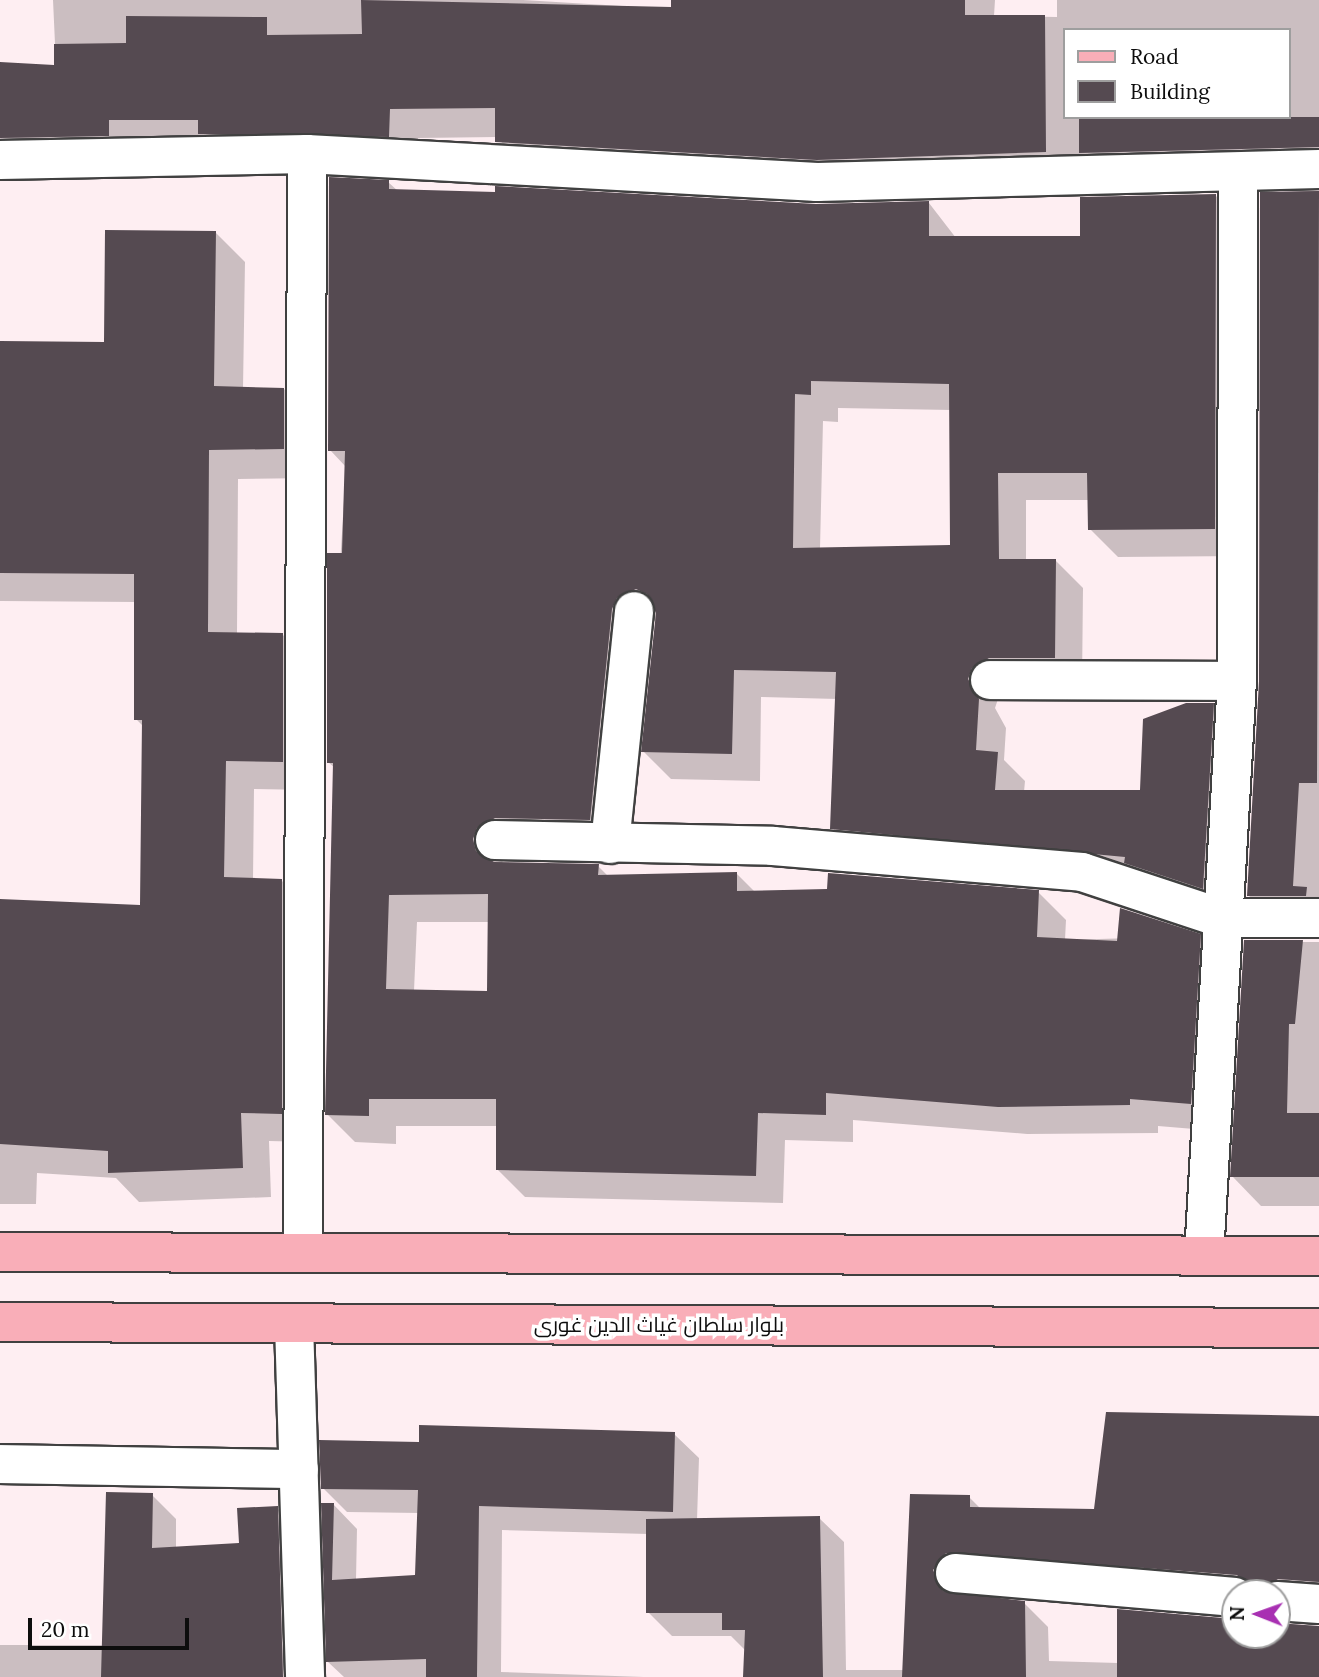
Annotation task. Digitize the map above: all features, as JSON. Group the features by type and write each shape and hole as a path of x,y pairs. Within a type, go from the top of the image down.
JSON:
{"street":[{"path":"0,160 307,154 817,182 1319,169"},
{"path":"303,1252 307,154"},
{"path":"1204,1256 1221,918 1237,681 1238,172"},
{"path":"610,844 634,611"},
{"path":"990,680 1237,681"},
{"path":"495,840 773,846 1082,872 1221,918 1319,918"},
{"path":"0,1252 1319,1256"},
{"name":"بلوار سلطان غیاث الدین غوری","path":"0,1322 1319,1328"},
{"path":"294,1324 305,1677"},
{"path":"0,1464 299,1469"},
{"path":"955,1573 1221,1596"},
{"path":"1291,1602 1319,1605"}],"building":[{"path":"361,0 671,7 671,0 965,0 965,15 1045,15 1046,152 817,160 495,142 495,108 390,109 389,137 198,134 198,120 109,120 109,136 0,138 0,62 54,65 54,44 126,43 126,16 267,17 267,35 362,34"},
{"path":"1319,117 1319,147 1079,153 1079,119"},
{"path":"329,177 389,180 389,189 495,192 495,186 816,204 929,201 929,236 1080,236 1080,197 1216,194 1215,529 1088,530 1087,473 998,473 999,559 1056,559 1055,658 989,658 972,668 968,679 979,699 976,750 998,752 995,790 1140,790 1143,719 1186,703 1214,703 1203,889 1124,863 1125,857 830,829 836,672 734,670 732,754 641,752 656,613 647,594 636,589 617,598 612,609 590,820 495,818 477,828 473,839 476,851 494,862 599,864 598,875 737,872 737,891 827,889 828,873 1039,890 1037,937 1117,941 1120,908 1201,934 1191,1104 1130,1099 1130,1105 998,1107 826,1093 826,1115 758,1113 756,1176 496,1170 496,1099 369,1099 369,1116 325,1115 333,763 327,763 327,553 342,553 345,451 328,451","holes":["811,381 949,384 950,545 793,548 795,394 811,395","488,894 487,991 386,989 389,895"]},
{"path":"1319,191 1317,783 1299,783 1293,886 1307,887 1306,896 1247,896 1259,681 1260,192"},
{"path":"105,230 216,231 214,386 284,388 284,449 209,450 208,632 283,633 283,762 226,761 224,877 282,879 282,1114 241,1113 243,1168 108,1173 108,1151 0,1144 0,899 140,905 142,720 134,720 134,574 0,573 0,341 104,342"},
{"path":"1244,940 1303,940 1295,1024 1289,1024 1287,1113 1319,1113 1319,1177 1230,1177"},
{"path":"1106,1412 1319,1416 1319,1582 1241,1579 1237,1575 946,1553 933,1570 943,1591 1025,1601 1026,1677 902,1677 910,1494 970,1495 970,1507 1094,1509"},
{"path":"419,1425 675,1432 673,1512 479,1506 477,1677 426,1677 426,1659 326,1662 321,1503 334,1503 332,1580 415,1575 418,1490 321,1489 319,1440 419,1442"},
{"path":"106,1492 153,1493 152,1548 239,1543 237,1508 278,1506 283,1677 101,1677"},
{"path":"820,1516 823,1677 743,1677 745,1630 722,1630 722,1613 646,1613 646,1519"},
{"path":"1117,1609 1221,1618 1221,1649 1291,1649 1291,1624 1319,1626 1319,1677 1117,1677"}]}
